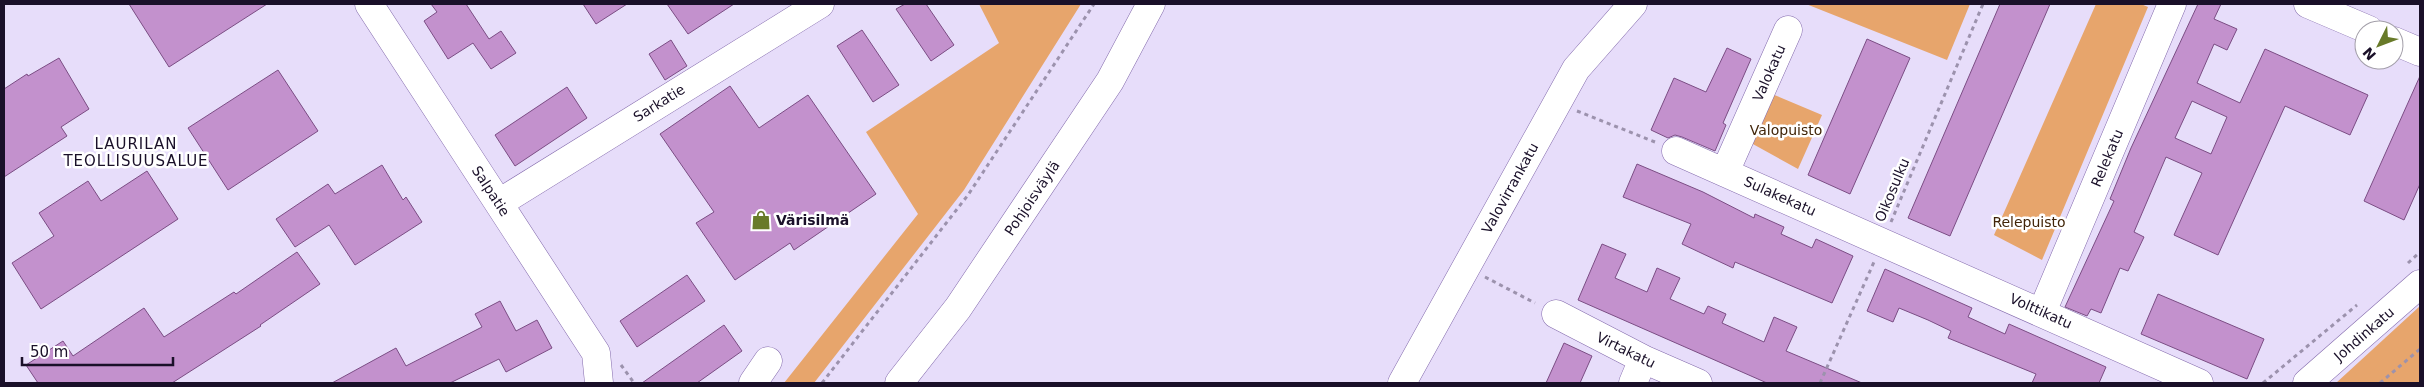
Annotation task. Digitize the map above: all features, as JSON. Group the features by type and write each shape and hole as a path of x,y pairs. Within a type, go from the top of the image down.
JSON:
{"street":[{"name":"Salpatie","path":"369,4 596,353 599,383"},
{"name":"Sarkatie","path":"499,203 820,4"},
{"name":"Pohjoisväylä","path":"899,383 958,308 1110,82 1151,4"},
{"name":"Valovirrankatu","path":"1402,383 1576,69 1633,4"},
{"name":"Relekatu","path":"2042,312 2172,4"},
{"path":"2308,4 2354,24"},
{"name":"Valokatu","path":"1725,172 1788,30"},
{"path":"2404,45 2420,52"},
{"name":"Sulakekatu","path":"1676,151 1883,241"},
{"name":"Volttikatu","path":"1883,241 2199,383"},
{"name":"Johdinkatu","path":"2307,383 2413,274"},
{"name":"Virtakatu","path":"1556,314 1638,371 1698,383"},
{"path":"753,383 768,361"}],"path":[{"path":"822,383 968,195 1094,4"},
{"name":"Oikosulku","path":"1820,383 1883,241 1983,4"},
{"path":"1557,103 1676,151"},
{"path":"2413,274 2420,252"},
{"path":"1466,268 1556,314"},
{"path":"2263,383 2360,302"},
{"path":"2380,383 2420,349"}],"green space":[{"path":"979,4 1081,4 964,190 814,383 784,383 918,214 866,132 999,43"},
{"path":"1806,4 1970,4 1947,60"},
{"name":"Relepuisto","path":"2096,4 2141,4 2148,7 2042,260 1994,235"},
{"name":"Valopuisto","path":"1772,94 1822,115 1798,169 1751,143"},
{"path":"2420,306 2420,383 2336,383"}],"building":[{"path":"129,4 267,4 169,67"},
{"path":"431,4 466,4 489,39 501,31 516,53 491,69 473,43 448,59 424,21 437,12"},
{"path":"583,4 627,4 596,24"},
{"path":"667,4 734,4 688,34"},
{"path":"905,4 926,4 954,45 931,61 896,9"},
{"path":"2000,4 2050,4 1950,236 1908,218"},
{"path":"2198,4 2221,4 2214,19 2237,29 2227,50 2214,44 2197,83 2240,103 2265,49 2368,95 2350,135 2285,106 2218,255 2174,235 2202,173 2166,157 2134,232 2144,237 2128,271 2120,268 2101,313 2091,309 2087,316 2065,307 2114,201 2110,199 2131,148","holes":["2192,101 2227,117 2211,154 2175,138"]},
{"path":"862,30 899,85 873,102 837,46"},
{"path":"1867,39 1910,58 1850,194 1808,175"},
{"path":"671,40 687,66 665,80 649,54"},
{"path":"1727,48 1751,59 1723,123 1726,125 1715,151 1682,137 1675,135 1668,138 1651,130 1674,78 1706,92"},
{"path":"59,58 89,109 61,127 67,136 4,177 4,89 27,74 28,76"},
{"path":"278,70 318,131 228,190 188,128"},
{"path":"2420,76 2420,184 2404,220 2364,201"},
{"path":"730,86 759,128 808,95 876,194 794,250 790,243 735,280 696,223 714,212 660,134"},
{"path":"567,87 587,118 515,166 495,135"},
{"path":"1637,164 1703,192 1754,218 1755,214 1784,227 1781,234 1812,248 1816,239 1853,256 1832,303 1735,262 1733,268 1682,244 1691,224 1623,197"},
{"path":"382,165 403,200 406,197 422,222 355,265 329,225 295,247 276,219 328,184 335,194"},
{"path":"147,171 178,219 41,309 12,263 54,236 39,213 88,181 101,201"},
{"path":"1602,244 1626,254 1615,278 1647,292 1657,268 1680,278 1670,299 1704,314 1708,306 1726,314 1722,323 1764,342 1774,317 1797,327 1786,351 1862,383 1767,383 1578,300"},
{"path":"297,252 320,284 261,326 172,383 38,383 26,365 63,341 73,356 144,308 164,337 234,292 236,294"},
{"path":"1885,269 1972,308 1968,317 2005,334 2009,324 2106,367 2099,383 2032,383 2036,374 1948,338 1951,331 1928,320 1899,308 1893,322 1867,311"},
{"path":"687,275 705,301 637,347 620,321"},
{"path":"2158,294 2264,339 2247,379 2141,334"},
{"path":"500,301 516,331 537,320 552,348 506,372 499,359 450,383 332,383 396,348 406,366 482,327 475,314"},
{"path":"724,325 742,351 697,383 642,383"},
{"path":"1564,343 1592,356 1580,383 1546,383"}],"place":[{"name":"Värisilmä","path":"761,220"}],"district":[{"name":"LAURILAN TEOLLISUUSALUE","path":"136,152"}]}
